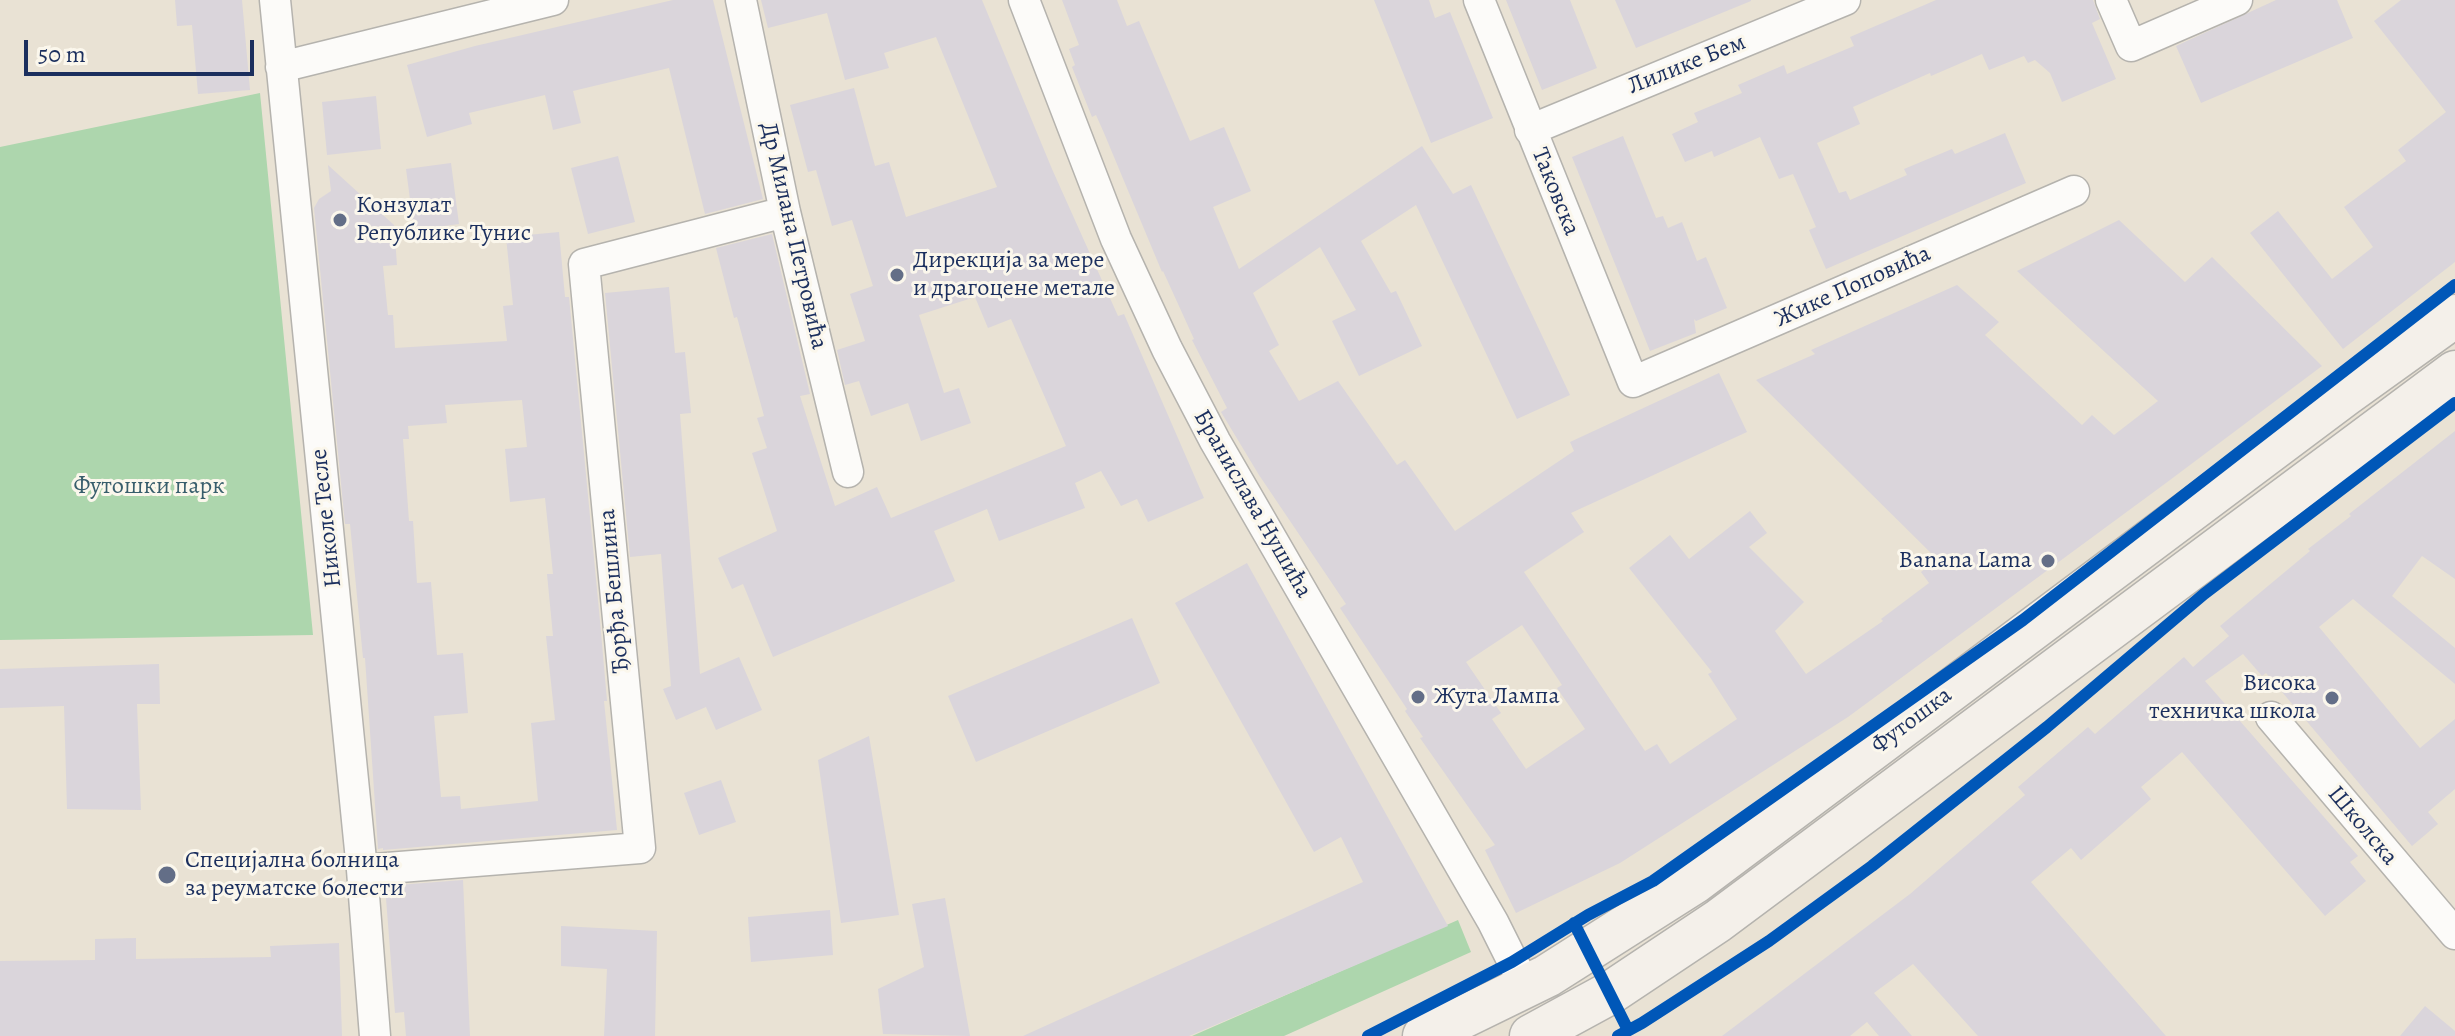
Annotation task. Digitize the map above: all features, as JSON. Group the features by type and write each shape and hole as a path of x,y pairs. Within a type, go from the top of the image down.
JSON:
{"main road":[{"name":"Футошка","path":"1424,1036 1593,948 1695,882 2455,316"},
{"name":"Футошка","path":"1531,1036 1610,993 1718,921 2455,372"}],"street":[{"name":"Николе Тесле","path":"275,0 362,870 375,1036"},
{"path":"281,67 553,0"},
{"name":"Др Милана Петровића","path":"741,0 785,212 848,472"},
{"name":"Бранислава Нушића","path":"1024,0 1116,239 1167,349 1215,441 1493,922 1525,986"},
{"name":"Таковска","path":"1479,0 1633,382"},
{"name":"Лилике Бем","path":"1530,130 1845,0"},
{"path":"2111,0 2131,46 2237,0"},
{"name":"Жике Поповића","path":"1633,382 2074,191"},
{"name":"Ђорђа Бешлина","path":"362,870 640,848 584,264 785,212"},
{"name":"Школска","path":"2271,717 2455,934"}],"green space":[{"name":"Футошки парк","path":"260,93 313,635 0,640 0,147"},
{"path":"1458,920 1471,952 1284,1036 1192,1036"}],"building":[{"path":"175,0 242,0 250,90 198,94 192,25 177,26"},
{"path":"673,0 713,0 763,199 705,214 669,68 573,91 581,123 553,130 545,95 469,113 472,124 427,137 407,65"},
{"path":"761,0 982,0 1052,169 1118,316 1124,314 1204,498 1148,522 1137,499 1121,506 1101,471 1075,483 1085,508 999,541 987,509 934,531 955,581 773,657 743,584 732,589 718,558 777,531 752,453 767,448 757,418 764,416 716,248 772,234 810,394 800,396 835,506 877,487 891,518 1066,446 1011,319 988,328 975,297 919,315 944,393 959,388 971,423 921,441 908,403 871,416 859,381 845,385 837,350 865,341 850,294 873,286 852,220 832,226 816,170 808,172 790,105 854,88 875,166 889,162 906,217 997,187 936,37 884,53 889,68 845,80 827,13 768,28"},
{"path":"1062,0 1117,0 1127,26 1139,21 1190,141 1224,127 1251,191 1213,207 1239,269 1422,146 1453,194 1471,185 1570,395 1517,419 1416,205 1361,241 1391,293 1396,291 1422,346 1359,376 1332,321 1356,310 1320,247 1253,293 1279,345 1269,351 1299,401 1338,381 1397,465 1405,460 1455,531 1574,451 1570,442 1719,373 1747,432 1571,513 1584,532 1524,572 1645,751 1657,744 1670,764 1737,719 1708,674 1712,672 1629,568 1670,535 1689,559 1750,511 1767,533 1749,547 1804,602 1775,631 1806,674 1883,621 1881,619 1929,583 1921,572 1937,559 1756,380 1815,354 1811,350 1957,285 1999,322 1985,335 2082,425 2092,415 2114,435 2158,401 2017,271 2119,220 2185,282 2212,257 2322,366 1848,717 1620,863 1516,913 1485,850 1495,845 1420,738 1423,737 1405,711 1407,709 1340,608 1346,604 1259,475 1221,412 1227,408 1192,340 1104,133 1096,115 1092,117 1072,67 1075,65 1069,49 1079,45","holes":["1522,625 1562,685 1557,688 1585,729 1526,769 1492,719 1501,713 1466,662"]},
{"path":"1374,0 1429,0 1435,18 1450,12 1493,118 1431,143"},
{"path":"1506,0 1570,0 1597,68 1542,90"},
{"path":"1615,0 1751,0 1751,1 1636,48"},
{"path":"1936,0 2093,0 2100,19 2092,23 2116,79 2062,102 2050,73 2035,60 2028,63 2024,56 1989,70 1982,54 1931,76 1930,73 1853,107 1860,124 1817,143 1839,193 1846,191 1850,200 1907,175 1904,169 1952,149 1955,154 2005,133 2026,183 1826,269 1809,230 1816,227 1793,174 1779,179 1760,137 1714,157 1712,151 1685,162 1672,134 1698,122 1694,113 1742,93 1738,85 1784,65 1787,74 1854,46 1850,37"},
{"path":"2276,0 2337,0 2353,38 2201,103 2176,46"},
{"path":"2401,0 2455,0 2455,262 2343,349 2250,233 2278,211 2332,279 2373,247 2344,207 2406,161 2398,150 2446,112 2374,21"},
{"path":"376,96 381,149 327,155 322,102"},
{"path":"1623,136 1656,218 1663,216 1668,228 1682,222 1697,261 1706,257 1727,308 1696,321 1694,319 1696,333 1650,351 1572,157"},
{"path":"618,156 635,222 588,234 571,168"},
{"path":"451,163 459,224 414,230 406,169"},
{"path":"328,165 394,225 397,265 383,266 388,315 393,315 395,348 507,341 503,306 513,305 506,237 559,232 565,297 569,297 617,830 378,849 365,658 350,524 345,524 314,208 319,199 331,191","holes":["522,400 527,447 505,449 510,502 545,498 553,574 547,574 553,636 546,636 555,720 531,723 538,801 461,809 460,796 441,797 434,716 468,713 463,653 437,655 431,582 417,583 403,439 409,439 408,426 447,423 445,405"]},
{"path":"669,287 675,353 685,352 691,413 680,414 700,674 739,657 762,710 716,730 706,707 676,720 663,689 671,686 661,554 630,557 605,293"},
{"path":"2455,431 2455,579 2422,556 2392,596 2455,648 2455,684 2353,599 2319,627 2420,748 2455,719 2455,789 2428,812 2438,824 2412,846 2266,673 2262,676 2243,654 2205,681 2358,856 2350,862 2366,881 2325,916 2182,752 2141,787 2151,799 2081,860 2071,848 2031,882 2166,1036 1978,1036 1913,964 1874,993 1912,1036 1879,1036 1867,1022 1850,1036 1722,1036 1910,894 2025,795 2018,787 2088,727 2095,734 2184,657 2193,667 2229,636 2220,626 2351,516 2349,514"},
{"path":"1247,563 1448,926 1189,1036 1023,1036 1363,882 1341,837 1314,852 1175,603"},
{"path":"1132,618 1160,683 976,762 948,696"},
{"path":"159,664 160,704 137,704 141,810 67,809 64,706 0,708 0,669"},
{"path":"869,736 899,915 841,923 818,760"},
{"path":"721,780 736,822 699,835 684,793"},
{"path":"463,880 470,1036 406,1036 404,1012 395,1013 385,886"},
{"path":"945,898 970,1036 883,1034 878,989 924,967 912,904"},
{"path":"830,910 833,955 751,962 748,917"},
{"path":"561,926 657,931 655,1036 604,1036 607,969 561,966"},
{"path":"136,938 136,959 271,957 270,946 339,943 342,1036 0,1036 0,961 95,960 95,939"},
{"path":"2425,1006 2455,1031 2455,1036 2400,1036"}],"cycle path":[{"path":"1368,1036 1512,962 1588,915 1653,881 2023,620 2455,285"},
{"path":"1618,1036 1769,941 1872,866 2047,727 2204,594 2455,403"},
{"path":"1574,923 1628,1030"}],"place":[{"name":"Конзулат Републике Тунис","path":"340,220"},
{"name":"Дирекција за мере и драгоцене метале","path":"897,275"},
{"name":"Banana Lama","path":"2048,561"},
{"name":"Жута Лампа","path":"1418,697"},
{"name":"Висока техничка школа","path":"2332,698"},
{"name":"Специјална болница за реуматске болести","path":"167,875"}]}
